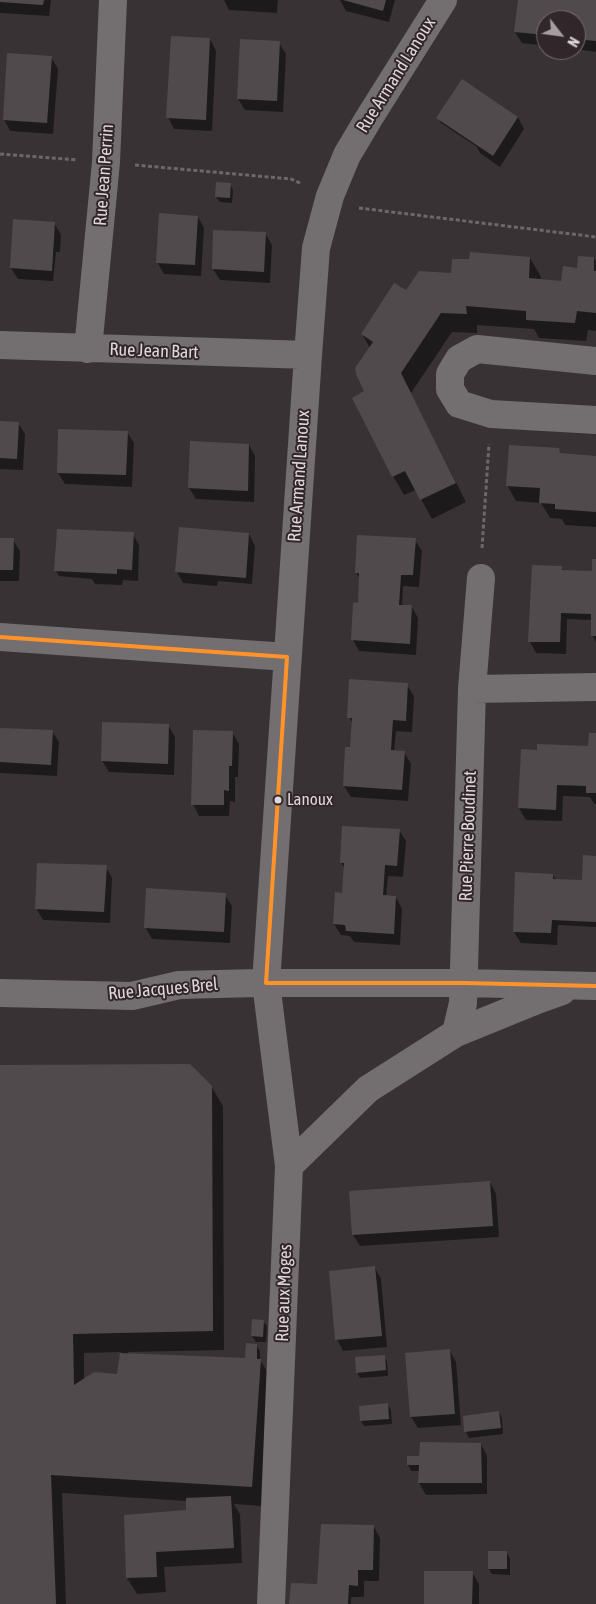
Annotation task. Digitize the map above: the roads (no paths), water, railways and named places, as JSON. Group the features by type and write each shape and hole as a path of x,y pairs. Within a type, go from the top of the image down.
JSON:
{"street":[{"name":"Rue Jean Perrin","path":"88,349 106,162 113,0"},
{"name":"Rue Armand Lanoux","path":"266,983 316,248 330,196 347,155 368,118 443,0"},
{"name":"Rue Jean Bart","path":"0,345 308,355"},
{"path":"596,361 477,349 459,359 450,374 450,389 460,404 491,414 596,420"},
{"name":"Rue Pierre Boudinet","path":"456,1033 463,1003 472,689 480,578"},
{"path":"0,637 287,657"},
{"path":"472,689 596,687"},
{"name":"Rue Jacques Brel","path":"0,993 132,996 179,985 266,983 464,983 587,986"},
{"name":"Rue aux Moges","path":"266,983 289,1166 271,1604"},
{"path":"289,1166 368,1089 456,1033 537,1000 587,986"}],"place":[{"name":"Lanoux","path":"278,800"}]}
